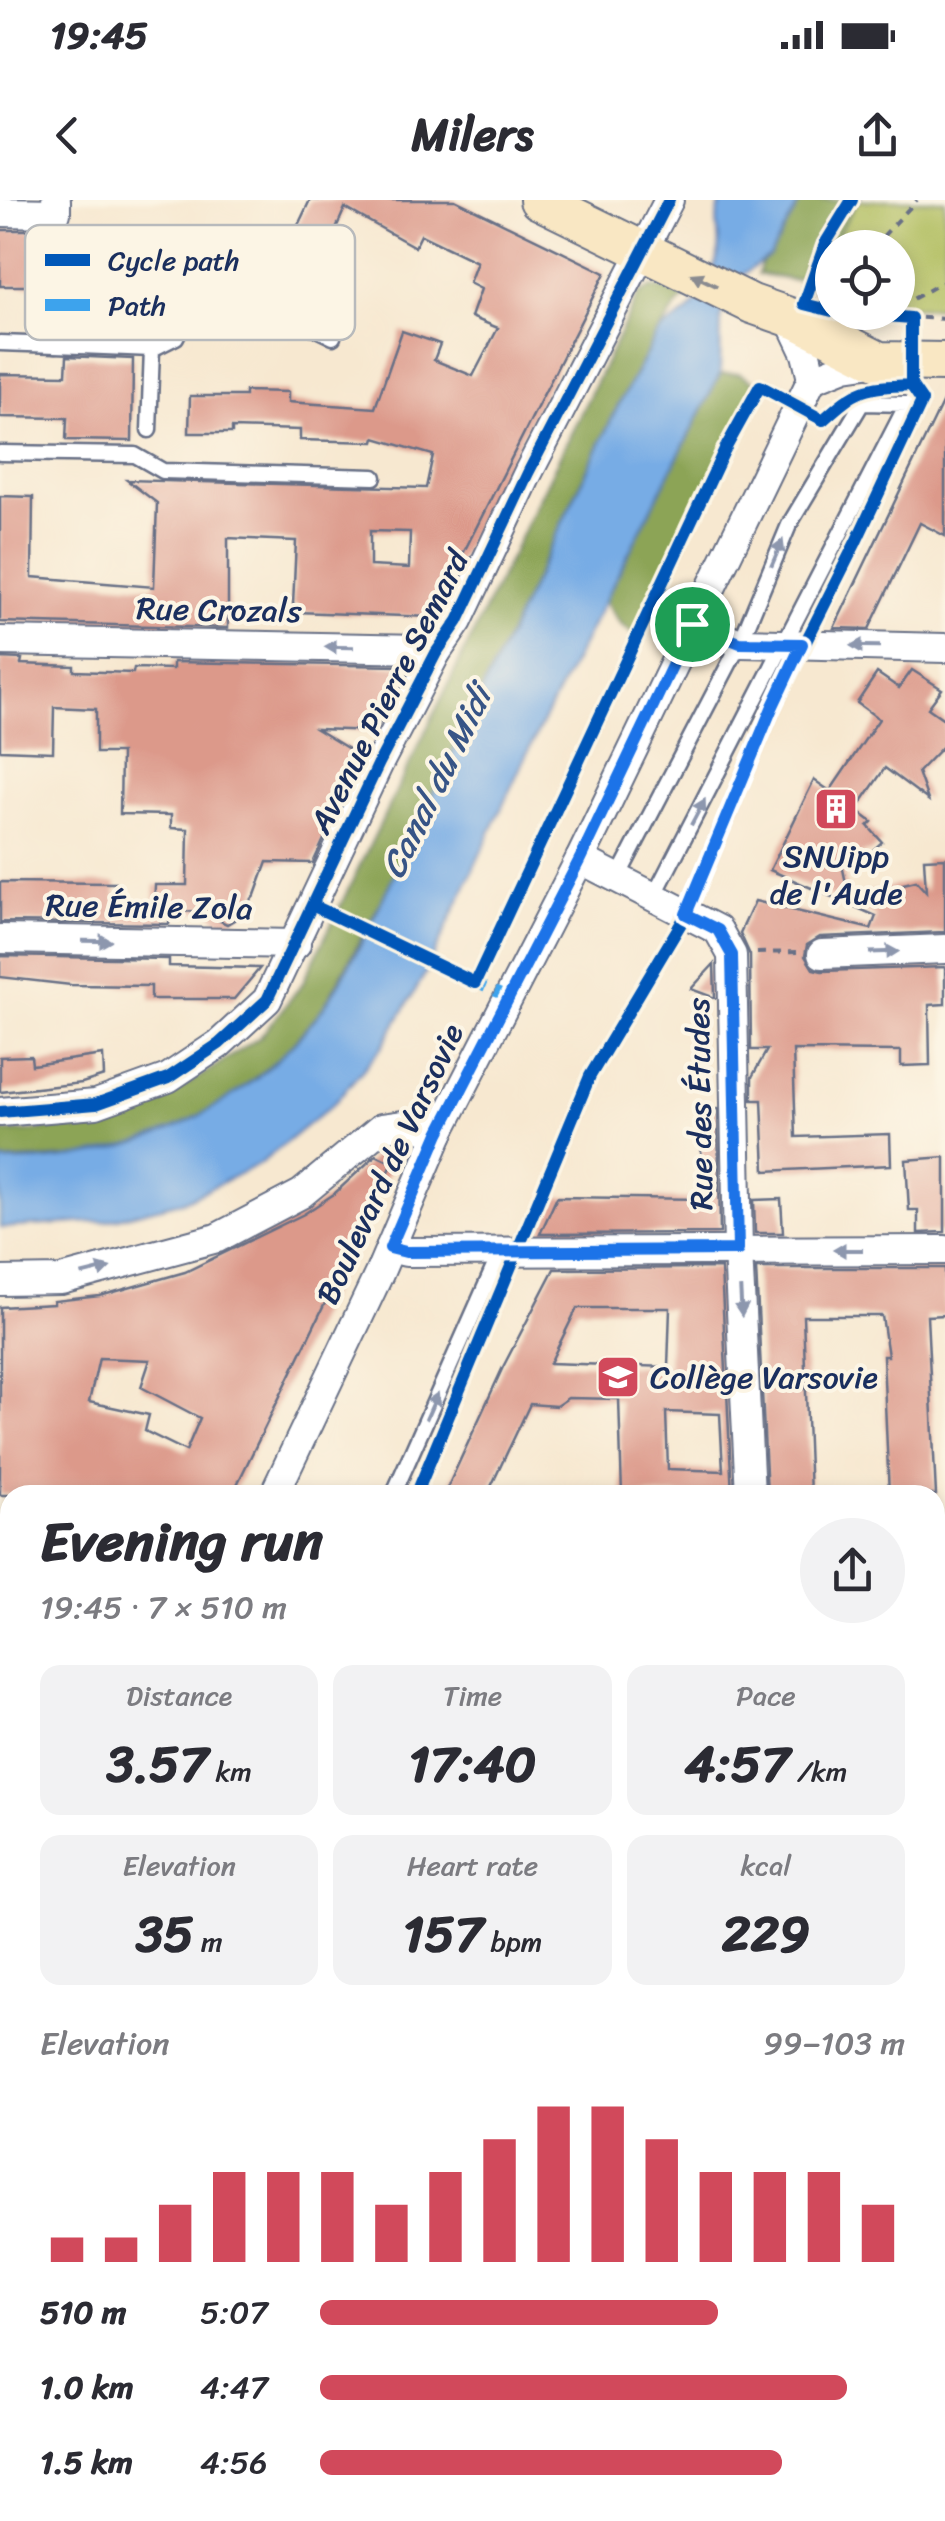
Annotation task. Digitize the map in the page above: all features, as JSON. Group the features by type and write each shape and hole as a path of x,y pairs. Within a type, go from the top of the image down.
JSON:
{"main road":[{"path":"539,200 752,304 794,319 880,361 945,362"}],"street":[{"name":"Avenue Pierre Semard","path":"0,1112 96,1104 168,1078 219,1044 267,1000 379,762 436,653 458,621 617,299 650,254 670,200"},
{"path":"0,212 56,206"},
{"path":"794,319 812,379 846,366 880,361"},
{"name":"Boulevard de Varsovie","path":"279,1485 390,1248 439,1133 580,859 812,379"},
{"path":"692,624 740,643 945,648"},
{"name":"Rue Crozals","path":"0,640 424,649 436,653"},
{"name":"Rue des Études","path":"580,859 718,930 732,955 738,1250 750,1485"},
{"name":"Rue Émile Zola","path":"0,939 296,944"},
{"path":"822,954 945,949"},
{"path":"0,1281 61,1280 217,1238 301,1194 382,1128 410,1124 439,1133"},
{"path":"390,1248 406,1252 945,1250"}],"lane":[{"path":"794,319 825,244 852,200"},
{"path":"56,340 56,345"},
{"path":"0,343 152,349 170,340"},
{"path":"149,430 152,349"},
{"path":"617,879 740,643 789,526 862,403 907,404 653,898"},
{"path":"0,453 135,455 163,471 374,477"},
{"path":"398,1485 510,1251"}],"path":[{"path":"887,230 917,200"},
{"path":"915,297 945,281"},
{"path":"915,317 945,319"},
{"path":"510,1251 590,1076 686,914 765,726"},
{"path":"732,955 822,954"},
{"path":"421,1485 424,1478"}],"green space":[{"path":"801,200 858,200 840,230 815,230 814,275 792,280 758,274 762,262 770,256"},
{"path":"858,200 945,200 945,308 915,307 915,230 840,230"},
{"path":"652,287 684,297 656,336 616,410 383,898 324,1007 282,1056 219,1107 150,1140 92,1156 0,1161 0,1132 107,1121 176,1092 260,1037 302,984 639,294"},
{"path":"739,373 760,386 724,451 637,637 620,624 604,601 720,374"}],"water":[{"path":"723,200 801,200 770,256 742,275 721,315 720,374 525,757 425,974 382,1047 334,1103 261,1163 184,1201 106,1221 0,1228 0,1161 48,1160 94,1153 138,1142 181,1125 258,1076 292,1045 328,1000 362,942 616,410 656,336 688,312 706,285 718,255 718,214"}],"building":[{"path":"310,200 455,200 605,273 431,617 297,612 297,605 293,605 296,541 228,538 228,628 0,622 0,496 33,497 32,577 154,587 157,503 127,480 426,488 433,455 375,438 374,442 300,440 300,430 232,428 232,433 189,433 190,396 288,392 288,402 375,408 402,331 440,344 434,360 473,376 498,328 471,317 481,289 469,283 477,262 421,235 415,247 345,208 338,225 298,225","holes":["370,531 410,532 409,568 370,566"]},
{"path":"0,230 25,230 25,286 0,286"},
{"path":"67,356 133,359 132,441 66,440 67,418 0,417 0,374 66,375"},
{"path":"945,397 945,536 920,523 869,629 834,628"},
{"path":"0,658 22,659 21,664 74,666 74,671 133,673 134,668 173,669 173,662 404,669 376,731 316,729 362,757 313,863 267,862 255,895 234,920 227,924 211,912 170,911 169,924 0,922 0,882 116,883 116,906 154,907 155,885 187,885 188,829 171,828 171,815 120,814 121,753 96,753 96,709 54,707 53,752 0,750"},
{"path":"912,670 942,689 928,708 945,720 945,744 918,772 928,800 885,768 856,810 872,822 868,826 882,842 872,851 841,860 849,897 916,881 926,892 924,859 945,858 945,932 820,937 807,945 805,956 813,969 822,971 945,967 945,1004 929,1005 930,1065 901,1066 901,1051 793,1050 796,1137 890,1134 891,1165 765,1171 762,1100 752,1100 752,1077 767,1050 751,1050 750,955 740,933 755,901 871,929 876,916 770,870 814,780 830,791 879,719 857,703 877,673 899,688"},
{"path":"0,956 169,959 169,966 260,968 234,999 151,999 151,986 71,985 0,977"},
{"path":"714,964 715,998 691,989"},
{"path":"103,1055 104,1076 82,1083 0,1092 0,1057 31,1056 32,1065"},
{"path":"718,1109 720,1233 540,1234 557,1197 703,1199 700,1121 702,1110"},
{"path":"376,1155 393,1163 237,1485 0,1485 0,1307 100,1296 185,1272 304,1214 334,1194","holes":["99,1358 150,1360 141,1387 200,1418 186,1451 145,1431 149,1415 89,1402"]},
{"path":"945,1157 945,1232 918,1233 918,1210 909,1210 906,1160"},
{"path":"781,1199 783,1233 755,1233 754,1200"},
{"path":"721,1268 732,1485 622,1485 619,1399 568,1398 556,1406 530,1404 492,1485 449,1485 554,1269","holes":["577,1308 670,1308 668,1367 550,1363","666,1412 720,1414 723,1471 668,1469"]},
{"path":"756,1268 945,1268 945,1315 927,1316 935,1485 889,1485 883,1356 888,1356 882,1316 803,1316 810,1485 767,1485"}],"marked path":[{"path":"467,980 506,996"}],"cycle path":[{"path":"0,1112 96,1104 168,1078 219,1044 267,1000 379,763 436,653 458,621 528,473 669,200"},
{"path":"834,230 852,200"},
{"path":"815,273 804,304 815,307"},
{"path":"314,906 475,983 724,451 760,386 823,420 863,391 911,385 911,330"},
{"path":"420,1485 590,1076 686,915 772,709 922,401 911,385"}],"place":[{"name":"SNUipp de l'Aude","path":"836,809"},
{"name":"Collège Varsovie","path":"618,1377"}],"route":[{"path":"692,624 740,643 802,644 686,914 718,930 732,955 738,1250 406,1252 390,1248 439,1133 506,996 580,859 692,624"}],"water label":[{"name":"Canal du Midi","path":"436,782"}]}
